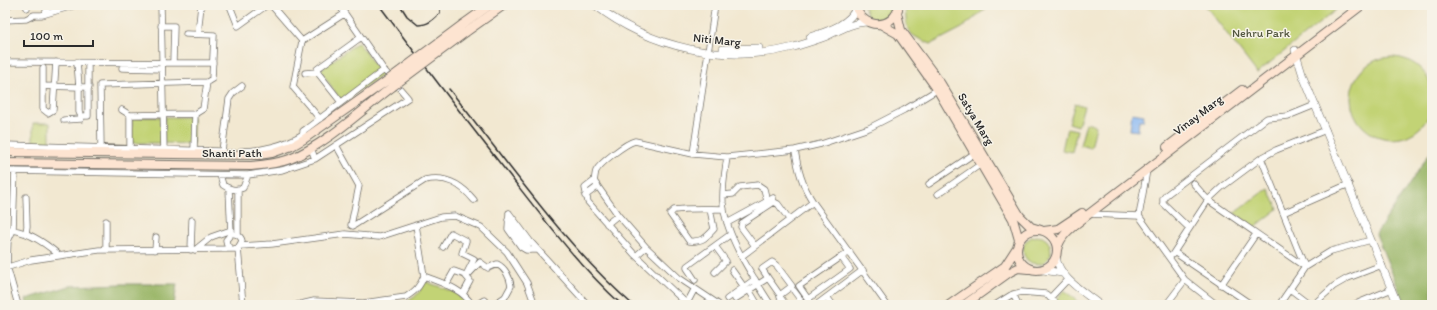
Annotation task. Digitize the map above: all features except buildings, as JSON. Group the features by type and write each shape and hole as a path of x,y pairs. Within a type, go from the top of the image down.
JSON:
{"main road":[{"name":"Shanti Path","path":"5,163 251,166 271,164 290,159 311,148 390,83 464,28 490,5"},
{"name":"Shanti Path","path":"464,28 504,5"},
{"name":"Vinay Marg","path":"1057,254 1059,242 1064,235 1296,52 1353,5"},
{"name":"Vinay Marg","path":"1043,231 1058,229 1075,218 1296,52 1362,5"},
{"path":"856,6 859,15 866,22 874,25 882,24 892,19 898,9"},
{"name":"Satya Marg","path":"898,9 901,30 940,88 1020,216 1031,227 1043,231"},
{"name":"Satya Marg","path":"882,24 898,34 940,88 1013,219 1017,244"},
{"name":"Shanti Path","path":"5,152 164,152 259,155 272,153 292,146 303,137 390,83"},
{"path":"949,305 1005,266 1017,244 1028,232 1043,231 1054,239 1057,254 1053,262 1043,270 1038,271 1018,268 1010,272 964,305"},
{"path":"1017,244 1019,260 1028,269"}],"street":[{"path":"5,6 9,5"},
{"path":"45,14 48,5"},
{"path":"5,20 26,19 34,15 45,14 76,5"},
{"path":"161,5 164,152"},
{"path":"198,34 201,5"},
{"path":"232,5 230,6 238,26 267,5"},
{"path":"271,5 302,41"},
{"path":"5,171 248,175 282,170 315,159 408,98 384,70 338,5"},
{"name":"Niti Marg","path":"595,5 621,23 638,32 676,45 741,55 773,51 811,42 848,25 866,22"},
{"name":"Niti Marg","path":"602,5 621,18 653,34 707,50 759,48 794,42 828,30 846,20 853,15 856,6"},
{"path":"693,154 707,50 715,5"},
{"path":"320,119 292,87 302,41 344,14"},
{"path":"161,26 174,26 173,62"},
{"path":"122,110 130,115 195,114 203,109 207,82 213,76 214,34 186,34"},
{"path":"317,72 319,67 360,38"},
{"path":"1296,52 1315,105 1398,305"},
{"path":"5,62 213,63"},
{"path":"43,68 43,109 48,114 53,110 56,62"},
{"path":"77,62 79,112 81,116"},
{"path":"155,62 155,69"},
{"path":"64,120 81,119 81,116 88,116 89,114 88,67"},
{"path":"122,68 162,70"},
{"path":"5,145 101,148 164,152 194,150 245,151 272,146 303,137 306,129 384,70"},
{"path":"305,73 317,72"},
{"path":"317,72 341,102"},
{"path":"101,148 100,85 207,82"},
{"path":"43,86 89,87"},
{"path":"222,151 229,99 233,92 242,86"},
{"path":"694,290 686,304 607,224 585,196 585,188 594,181 596,171 627,143 643,143 693,154 727,157 795,150 821,144 869,128 904,110 940,88"},
{"path":"1189,228 1163,203 1166,195 1267,118 1288,116 1315,105"},
{"path":"194,150 195,114"},
{"path":"130,115 130,145"},
{"path":"1169,258 1208,200 1222,187 1261,158 1276,150 1326,130"},
{"path":"336,145 358,186 351,225 353,226 425,180 436,177 447,180 463,188 474,200"},
{"path":"311,148 315,159"},
{"path":"795,150 800,178 812,202 850,252 887,305"},
{"path":"929,184 975,153"},
{"path":"727,157 723,195 727,223 742,256 771,305"},
{"path":"1261,158 1305,267"},
{"path":"161,164 161,174"},
{"path":"938,194 981,164"},
{"path":"1147,170 1139,216 1185,280 1217,305"},
{"path":"15,171 13,230 8,241 6,267 18,305"},
{"path":"220,175 222,185 229,188 238,189 243,188 248,175"},
{"path":"594,181 618,215 646,247 694,290 718,304"},
{"path":"1193,183 1208,200 1305,267"},
{"path":"1282,213 1348,184"},
{"path":"723,195 733,194 740,187 758,185 764,189 767,201"},
{"path":"585,196 598,186"},
{"path":"229,188 231,232 226,240 227,246 231,249"},
{"path":"238,189 238,235 241,239 239,247 243,305"},
{"path":"26,197 26,233"},
{"path":"727,223 773,198"},
{"path":"754,246 741,227 742,223 774,202 778,204 789,219"},
{"path":"742,256 812,202"},
{"path":"710,209 714,229 704,240 698,242 689,241 670,214 674,210 724,208"},
{"path":"538,250 530,250 508,220 509,213 538,250 588,305"},
{"path":"1089,214 1139,216"},
{"path":"6,267 59,254 106,250 231,249 344,234 374,238 447,215 462,218 481,227 495,239 513,260 527,283 535,305"},
{"path":"607,224 618,215"},
{"path":"192,220 193,250"},
{"path":"106,221 106,250"},
{"path":"297,305 314,301 363,303 406,297 417,289 424,276 416,225"},
{"path":"5,229 26,233 59,254"},
{"path":"193,250 211,237 231,232 238,235"},
{"path":"443,247 451,233 466,240 462,254 474,259 466,275"},
{"path":"695,280 687,266 731,234"},
{"path":"1221,285 1256,234"},
{"path":"155,250 156,237"},
{"path":"1279,305 1305,267 1330,251 1371,240"},
{"path":"715,246 726,261 715,272"},
{"path":"637,255 646,247"},
{"path":"813,305 799,286 850,252"},
{"path":"1174,252 1252,305"},
{"path":"1057,254 1057,265 1062,273 1100,305"},
{"path":"808,299 850,269 841,257"},
{"path":"466,275 480,262 488,268 497,264 500,265 508,275 511,286 505,297 493,305"},
{"path":"774,263 792,286 780,295 768,278 762,269 774,263"},
{"path":"1313,305 1334,286 1348,278 1382,265"},
{"path":"732,270 758,305"},
{"path":"816,305 863,270"},
{"path":"1043,270 1062,273"},
{"path":"446,285 454,271 466,275 470,281 463,294"},
{"path":"424,276 463,294 472,305"},
{"path":"727,299 757,281 768,278"},
{"path":"1050,298 1068,279"},
{"path":"1166,305 1185,280"},
{"path":"735,299 746,288"},
{"path":"1290,289 1307,302"},
{"path":"1353,305 1392,289"},
{"path":"794,291 800,299 798,305"},
{"path":"995,305 1013,294 1021,292 1046,294 1058,305"},
{"path":"1013,294 1017,302"},
{"path":"780,297 786,305"},
{"path":"827,297 833,305"},
{"path":"476,305 484,300 489,305"}],"green space":[{"path":"863,5 894,6 887,17 876,20 868,16"},
{"path":"905,5 990,5 962,28 931,44 916,37 909,31 906,21"},
{"name":"Nehru Park","path":"1205,5 1342,5 1257,73"},
{"path":"358,42 382,75 342,102 320,70"},
{"path":"1392,57 1408,61 1421,69 1429,82 1433,98 1429,114 1421,127 1408,135 1392,139 1376,135 1363,127 1355,114 1351,98 1355,82 1363,69 1376,61"},
{"path":"1075,103 1084,106 1078,126 1069,123"},
{"path":"132,117 161,117 161,143 132,143"},
{"path":"165,117 193,117 193,144 164,143"},
{"path":"33,123 50,123 50,143 33,143"},
{"path":"1086,123 1096,126 1091,148 1080,145"},
{"path":"1067,128 1077,130 1072,152 1062,150"},
{"path":"1432,150 1432,305 1405,305 1376,234"},
{"path":"1268,188 1278,209 1255,227 1234,213"},
{"path":"1037,236 1043,237 1047,240 1050,244 1050,256 1047,260 1043,263 1037,264 1031,263 1027,260 1024,256 1023,250 1024,244 1027,240 1031,237"},
{"path":"424,281 459,294 465,305 397,305 407,302 414,297 420,291"},
{"path":"177,284 174,305 27,305 26,299 70,286"},
{"path":"1064,290 1082,305 1059,305 1055,301"}],"water":[{"path":"1132,113 1144,115 1143,121 1139,121 1138,131 1130,130"}],"railway":[{"path":"379,5 458,110 548,224 591,274 622,305"},
{"path":"400,5 407,16 418,25 428,23 435,18 440,13 440,5"},
{"path":"449,89 559,229 607,281 633,305"}]}
